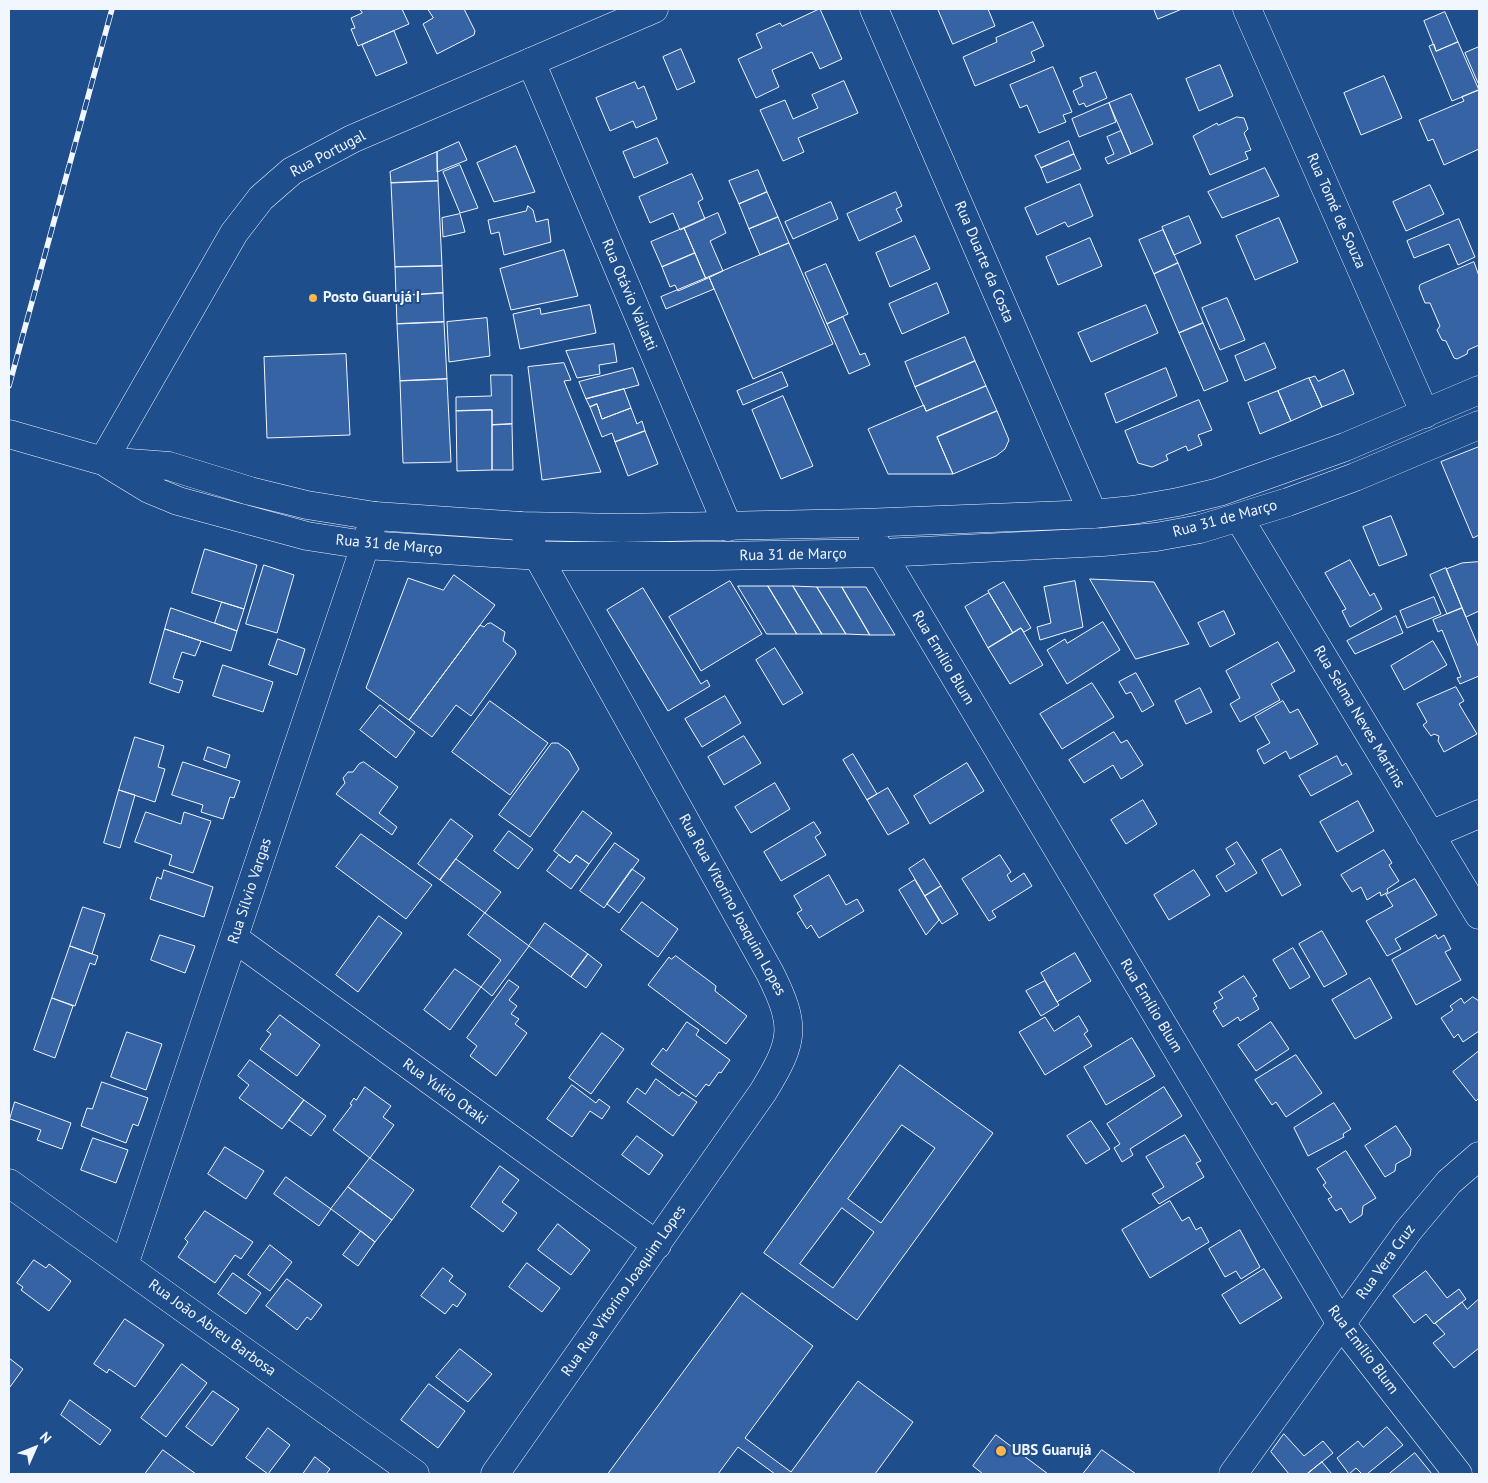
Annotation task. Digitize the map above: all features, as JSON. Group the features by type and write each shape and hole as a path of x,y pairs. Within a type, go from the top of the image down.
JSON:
{"street":[{"name":"Rua Portugal","path":"103,460 234,233 261,198 292,171 352,139 654,9"},
{"name":"Rua Duarte da Costa","path":"874,9 1093,514"},
{"name":"Rua Tomé de Souza","path":"1248,9 1425,414"},
{"name":"Rua Otávio Vailatti","path":"531,62 728,527"},
{"name":"Rua 31 de Março","path":"9,434 103,460 169,466 250,491 307,505 375,516 522,526 728,527 863,523 1093,514 1151,507 1219,492 1345,447 1479,390"},
{"name":"Rua 31 de Março","path":"103,460 149,489 178,501 307,536 365,545 540,556 882,553 1156,537 1200,528 1239,518 1356,477 1479,425"},
{"name":"Rua Sílvio Vargas","path":"124,1265 375,516"},
{"name":"Rua Selma Neves Martins","path":"1239,518 1479,915"},
{"name":"Rua Emílio Blum","path":"863,523 1341,1324 1458,1474"},
{"name":"Rua Rua Vitorino Joaquim Lopes","path":"495,1474 657,1245 781,1063 790,1033 785,1004 522,526"},
{"path":"1430,835 1479,814"},
{"name":"Rua Yukio Otaki","path":"234,938 657,1245"},
{"name":"Rua Vera Cruz","path":"1232,1474 1408,1231 1449,1182 1479,1156"},
{"name":"Rua João Abreu Barbosa","path":"9,1183 415,1474"}],"building":[{"path":"360,9 402,9 409,24 358,46 351,29 355,28 351,18 362,13"},
{"path":"428,9 464,9 475,31 474,35 437,54 423,24 433,18"},
{"path":"820,9 842,59 820,69 812,52 772,70 779,87 756,98 738,59 762,48 756,34 780,23 782,26"},
{"path":"938,9 988,9 995,26 953,44"},
{"path":"1154,9 1182,9 1158,19"},
{"path":"1445,12 1458,42 1436,51 1424,21"},
{"path":"1033,22 1044,46 1031,52 1035,61 975,86 963,57 997,42 996,38"},
{"path":"394,31 407,63 376,76 362,45"},
{"path":"1458,42 1479,90 1452,101 1429,46 1434,44 1436,51"},
{"path":"1479,47 1479,82 1478,83 1465,53"},
{"path":"681,49 695,82 677,90 663,57"},
{"path":"1220,65 1233,96 1199,111 1186,79"},
{"path":"1053,67 1072,112 1063,115 1066,122 1039,133 1027,105 1020,108 1010,85"},
{"path":"1096,72 1107,98 1086,107 1084,103 1079,105 1073,91 1083,86 1080,78"},
{"path":"1384,76 1402,118 1361,135 1344,93"},
{"path":"844,81 858,113 798,138 804,152 783,161 760,110 785,100 793,119 818,108 812,95"},
{"path":"635,82 638,89 644,86 657,119 636,128 633,121 610,131 596,98"},
{"path":"1479,90 1479,149 1444,165 1433,139 1428,141 1419,120 1464,101 1462,97"},
{"path":"1131,94 1153,144 1131,154 1109,103"},
{"path":"1109,103 1116,122 1079,137 1072,119"},
{"path":"1237,117 1244,118 1248,129 1244,133 1251,150 1245,152 1248,159 1210,175 1193,136 1217,123 1218,125"},
{"path":"1121,131 1131,154 1108,164 1105,158 1114,154 1107,137"},
{"path":"657,138 668,163 634,178 623,152"},
{"path":"1069,141 1074,154 1041,168 1035,156"},
{"path":"459,142 467,160 437,172 437,152"},
{"path":"516,146 535,192 494,202 477,163"},
{"path":"437,152 438,181 391,183 390,172"},
{"path":"1074,154 1081,169 1047,183 1041,168"},
{"path":"460,165 478,208 460,213 443,172"},
{"path":"1265,168 1279,196 1222,218 1208,192"},
{"path":"758,170 767,192 739,204 729,181"},
{"path":"692,174 703,199 698,202 705,219 680,230 673,213 650,223 639,197"},
{"path":"438,181 442,266 395,267 391,183"},
{"path":"1080,184 1093,216 1068,227 1065,222 1037,235 1025,208"},
{"path":"1430,185 1444,214 1406,231 1393,202"},
{"path":"767,192 778,217 749,229 739,204"},
{"path":"896,192 902,206 896,209 902,221 859,241 847,214"},
{"path":"831,202 838,219 793,239 785,222"},
{"path":"528,206 533,210 536,222 548,219 551,242 504,255 499,232 491,234 488,220 526,211"},
{"path":"718,213 726,233 710,241 723,271 706,279 684,228"},
{"path":"460,214 465,232 443,237 442,218"},
{"path":"1189,216 1201,243 1174,255 1162,227"},
{"path":"778,217 789,243 760,255 749,229"},
{"path":"1279,218 1298,262 1255,280 1236,236"},
{"path":"1459,219 1475,257 1458,265 1449,244 1414,258 1407,241"},
{"path":"684,228 695,253 662,267 651,242"},
{"path":"1163,230 1178,263 1154,274 1139,240"},
{"path":"915,236 930,269 890,287 876,253"},
{"path":"1090,238 1102,266 1058,285 1046,257"},
{"path":"789,243 833,344 753,379 709,277"},
{"path":"564,250 578,296 511,310 500,269"},
{"path":"695,253 706,279 678,291 675,285 670,287 662,267"},
{"path":"1474,262 1479,276 1479,345 1468,350 1467,354 1457,359 1454,358 1446,341 1442,340 1437,330 1440,326 1430,303 1425,303 1419,288 1420,285"},
{"path":"1178,263 1203,323 1179,333 1154,274"},
{"path":"826,264 848,314 827,324 805,273"},
{"path":"442,266 443,293 396,296 395,267"},
{"path":"709,277 714,289 666,309 661,297"},
{"path":"937,283 949,313 902,334 889,304"},
{"path":"443,293 444,322 397,324 396,296"},
{"path":"1227,298 1245,340 1220,350 1202,308"},
{"path":"590,305 596,333 520,349 513,314 540,308 541,314"},
{"path":"1146,305 1158,333 1091,362 1078,333"},
{"path":"843,317 860,355 865,353 870,365 849,374 827,324"},
{"path":"487,318 490,356 449,362 447,322"},
{"path":"444,322 447,379 400,381 397,324"},
{"path":"1203,323 1228,381 1204,391 1179,333"},
{"path":"965,337 975,361 915,387 905,362"},
{"path":"1265,343 1276,368 1245,381 1235,356"},
{"path":"614,344 617,362 599,365 600,374 577,378 566,351"},
{"path":"346,354 350,435 267,438 264,357"},
{"path":"975,361 986,386 926,411 915,387"},
{"path":"564,363 571,380 564,381 601,472 542,480 528,367"},
{"path":"633,368 639,385 586,399 579,382"},
{"path":"1166,368 1177,396 1116,423 1105,394"},
{"path":"1344,370 1354,394 1322,407 1309,378 1315,376 1318,381"},
{"path":"782,372 788,386 743,405 737,391"},
{"path":"491,375 512,375 512,424 492,425 492,410 456,411 456,397 491,396"},
{"path":"1309,378 1322,407 1291,421 1278,391"},
{"path":"447,379 451,462 403,463 400,381"},
{"path":"986,386 997,411 937,437 953,474 888,474 868,429 924,405 926,411"},
{"path":"624,389 631,408 602,419 597,404 590,407 586,399"},
{"path":"1278,391 1291,421 1260,434 1248,403"},
{"path":"783,396 813,466 781,479 752,410"},
{"path":"1199,400 1212,430 1198,435 1202,445 1188,451 1186,446 1166,455 1168,460 1152,467 1138,463 1125,431"},
{"path":"597,404 602,419 631,408 637,424 642,421 645,431 615,442 612,433 602,437 590,407"},
{"path":"492,410 492,470 457,471 456,411"},
{"path":"997,411 1009,440 1005,449 996,456 953,474 937,437"},
{"path":"512,424 513,470 492,470 492,425"},
{"path":"645,431 658,464 628,476 615,442"},
{"path":"1479,447 1479,535 1473,538 1441,462"},
{"path":"1391,516 1407,555 1379,566 1363,527"},
{"path":"205,549 257,565 244,609 192,593"},
{"path":"1350,560 1370,596 1374,593 1382,609 1350,627 1342,611 1346,609 1325,573"},
{"path":"1479,562 1479,611 1466,617 1446,569 1462,563"},
{"path":"264,565 294,575 277,633 246,624"},
{"path":"1446,568 1462,608 1447,614 1430,575"},
{"path":"454,575 495,605 409,720 366,688 408,578 443,590"},
{"path":"1090,579 1154,582 1189,644 1136,659"},
{"path":"730,581 762,634 701,671 669,617"},
{"path":"1075,581 1083,627 1040,640 1037,627 1051,623 1044,587"},
{"path":"1004,582 1031,628 1024,632 1021,628 1013,633 988,591"},
{"path":"738,586 768,586 797,634 767,634"},
{"path":"768,586 793,586 822,634 797,634"},
{"path":"793,586 817,587 846,634 822,634"},
{"path":"817,587 842,587 870,635 846,634"},
{"path":"842,587 866,587 895,635 870,635"},
{"path":"643,588 701,684 707,680 710,686 668,711 607,610"},
{"path":"989,593 1013,633 988,648 965,607"},
{"path":"1434,597 1441,614 1407,628 1400,611"},
{"path":"222,602 244,609 237,631 215,623"},
{"path":"171,608 237,631 231,651 165,629"},
{"path":"1462,608 1479,648 1479,676 1460,684 1457,678 1461,677 1442,630 1438,632 1433,620"},
{"path":"1224,611 1235,634 1210,647 1198,623"},
{"path":"1396,616 1403,633 1355,654 1347,641"},
{"path":"1103,622 1120,650 1067,684 1047,650 1065,639 1067,643"},
{"path":"491,623 505,632 503,641 515,650 516,654 471,716 456,705 432,737 409,720 480,625 484,627"},
{"path":"1021,628 1043,665 1010,684 988,648"},
{"path":"165,629 201,641 195,656 182,652 173,678 183,681 179,693 150,683"},
{"path":"278,639 305,649 297,675 269,665"},
{"path":"1433,641 1447,665 1404,690 1391,666"},
{"path":"1278,642 1295,671 1271,684 1280,700 1240,722 1230,704 1240,698 1226,671"},
{"path":"775,648 803,693 783,705 756,660"},
{"path":"223,665 273,682 263,712 213,696"},
{"path":"1136,673 1154,705 1142,712 1131,692 1126,694 1119,682"},
{"path":"1092,683 1114,717 1062,749 1040,714"},
{"path":"1456,687 1464,701 1459,704 1477,734 1444,752 1438,741 1439,736 1434,734 1431,736 1423,725 1427,722 1417,704"},
{"path":"1200,688 1212,712 1186,724 1175,701"},
{"path":"725,696 741,723 702,747 685,719"},
{"path":"490,701 548,743 510,795 452,752"},
{"path":"1283,701 1290,713 1298,709 1318,744 1290,759 1286,751 1264,764 1257,750 1270,743 1255,717"},
{"path":"380,705 415,732 396,758 360,730"},
{"path":"1114,732 1121,743 1127,740 1143,765 1121,779 1113,765 1084,783 1069,760"},
{"path":"744,736 761,763 724,785 708,757"},
{"path":"135,737 164,746 158,767 165,769 155,802 119,790"},
{"path":"552,743 558,743 569,751 579,769 530,837 499,815"},
{"path":"208,747 230,755 226,768 204,760"},
{"path":"853,754 877,794 867,800 843,760"},
{"path":"1337,756 1342,766 1346,763 1352,774 1311,796 1299,776"},
{"path":"183,762 240,781 234,798 230,797 223,819 201,812 203,805 172,795"},
{"path":"364,762 398,787 379,813 397,827 392,835 336,794 345,783 343,778 348,772 353,772 359,764"},
{"path":"967,763 984,791 930,824 914,796"},
{"path":"775,783 790,809 751,833 735,807"},
{"path":"888,788 909,823 888,835 867,800"},
{"path":"119,790 135,795 120,848 104,843"},
{"path":"1143,800 1157,824 1126,844 1111,820"},
{"path":"1358,801 1374,831 1337,852 1320,822"},
{"path":"583,811 612,833 589,864 576,855 570,863 554,851"},
{"path":"146,812 181,824 184,812 211,821 193,873 169,865 172,855 135,842"},
{"path":"451,819 473,836 440,880 418,864"},
{"path":"814,822 821,833 815,837 826,855 781,881 764,852"},
{"path":"509,831 533,849 518,869 494,851"},
{"path":"361,834 432,885 406,919 336,867"},
{"path":"1237,842 1257,873 1226,892 1216,876 1235,864 1226,849"},
{"path":"615,843 639,860 604,908 580,891"},
{"path":"1281,849 1301,885 1282,896 1262,860"},
{"path":"1384,850 1392,863 1389,865 1399,881 1387,889 1388,892 1381,896 1380,892 1367,900 1361,887 1352,892 1341,875"},
{"path":"559,855 570,863 576,855 589,864 571,889 547,871"},
{"path":"1000,855 1011,872 1007,875 1011,882 1024,873 1032,886 992,911 996,917 989,921 962,879"},
{"path":"456,859 501,892 485,913 440,880"},
{"path":"924,859 941,886 925,896 909,869"},
{"path":"632,869 645,878 619,913 607,904"},
{"path":"164,870 213,887 204,917 150,899 157,877 161,879"},
{"path":"1194,870 1210,895 1169,920 1154,895"},
{"path":"829,875 846,905 857,899 864,911 819,938 811,925 807,929 797,913 802,910 794,896"},
{"path":"1415,879 1437,915 1395,939 1401,949 1387,956 1366,921 1393,906 1386,895"},
{"path":"915,880 939,920 926,935 899,890"},
{"path":"941,886 958,914 942,924 925,896"},
{"path":"642,902 678,929 658,957 621,930"},
{"path":"83,907 105,914 92,954 70,946"},
{"path":"485,913 529,946 492,996 481,987 501,960 468,935"},
{"path":"379,916 402,933 358,992 336,975"},
{"path":"545,923 588,954 571,977 529,946"},
{"path":"1322,931 1347,974 1324,987 1299,944"},
{"path":"160,935 195,946 185,973 151,960"},
{"path":"1436,935 1438,939 1444,935 1451,949 1445,952 1461,980 1416,1005 1392,960"},
{"path":"70,946 98,956 95,965 90,963 75,1006 52,998"},
{"path":"1293,948 1310,977 1290,989 1273,960"},
{"path":"1075,953 1091,981 1057,1002 1041,973"},
{"path":"588,954 602,965 586,988 571,977"},
{"path":"676,956 716,986 715,991 747,1016 726,1044 648,985 669,957 671,959"},
{"path":"455,969 481,987 450,1030 424,1010"},
{"path":"1244,976 1257,996 1253,998 1259,1009 1240,1021 1238,1017 1223,1027 1213,1011 1217,1008 1214,1003 1223,998 1219,992"},
{"path":"1370,978 1392,1018 1355,1039 1332,1000"},
{"path":"509,980 519,987 509,1000 517,1006 511,1014 519,1019 515,1024 527,1033 496,1076 470,1056 477,1046 467,1038"},
{"path":"1045,981 1059,1005 1041,1016 1026,991"},
{"path":"1473,997 1479,1001 1479,1031 1463,1042 1458,1034 1454,1038 1441,1018 1453,1010 1450,1006 1461,998 1464,1003"},
{"path":"52,998 73,1006 55,1058 34,1050"},
{"path":"280,1015 320,1045 297,1076 260,1049 271,1034 267,1031"},
{"path":"1079,1016 1088,1031 1084,1034 1092,1046 1045,1075 1019,1032 1045,1017 1054,1031"},
{"path":"687,1022 699,1030 696,1035 730,1060 721,1073 719,1072 709,1086 706,1084 696,1097 651,1064 663,1048 666,1051"},
{"path":"1271,1022 1289,1049 1256,1071 1238,1045"},
{"path":"127,1032 162,1044 146,1090 111,1077"},
{"path":"602,1033 624,1049 591,1094 569,1078"},
{"path":"1132,1038 1155,1076 1106,1105 1084,1067"},
{"path":"1479,1051 1479,1098 1476,1101 1453,1072"},
{"path":"1296,1055 1322,1093 1286,1117 1276,1102 1272,1105 1255,1080"},
{"path":"250,1060 304,1100 282,1129 239,1098 249,1085 238,1076"},
{"path":"900,1065 993,1133 857,1320 764,1253","holes":["902,1125 935,1148 881,1223 848,1199","842,1208 874,1232 833,1288 800,1264"]},
{"path":"656,1079 679,1096 682,1092 697,1102 673,1136 627,1102 637,1088 645,1094"},
{"path":"102,1082 148,1098 138,1126 133,1124 126,1143 81,1126 87,1108 92,1109"},
{"path":"572,1085 596,1103 599,1099 610,1107 602,1119 590,1111 572,1137 547,1119"},
{"path":"365,1087 391,1106 383,1117 394,1125 370,1158 333,1130 352,1105 350,1104 354,1098 356,1100"},
{"path":"1164,1087 1182,1116 1130,1149 1133,1155 1122,1162 1114,1148 1120,1144 1107,1124"},
{"path":"304,1100 326,1116 311,1136 289,1120"},
{"path":"15,1102 71,1123 62,1149 37,1140 41,1130 10,1119"},
{"path":"1334,1103 1351,1129 1343,1134 1344,1137 1308,1156 1294,1128"},
{"path":"1091,1121 1110,1149 1086,1164 1067,1136"},
{"path":"1396,1126 1411,1149 1410,1156 1396,1164 1395,1171 1385,1177 1365,1146"},
{"path":"1185,1135 1201,1161 1196,1163 1204,1177 1159,1204 1152,1194 1164,1187 1146,1157"},
{"path":"637,1136 663,1155 649,1175 622,1155"},
{"path":"93,1138 128,1150 116,1183 81,1170"},
{"path":"225,1147 264,1171 246,1199 208,1174"},
{"path":"1346,1151 1376,1198 1363,1206 1362,1215 1350,1223 1341,1208 1336,1211 1328,1199 1332,1197 1323,1185 1326,1183 1317,1169"},
{"path":"370,1158 414,1190 392,1220 348,1187"},
{"path":"500,1166 519,1180 502,1202 517,1213 503,1232 471,1207"},
{"path":"286,1177 331,1209 319,1226 274,1194"},
{"path":"348,1187 392,1220 375,1242 331,1209"},
{"path":"1170,1201 1182,1221 1189,1217 1196,1230 1201,1227 1209,1242 1150,1278 1122,1230"},
{"path":"205,1211 253,1242 241,1259 235,1255 215,1283 178,1257 188,1242 185,1239"},
{"path":"558,1224 590,1250 571,1275 538,1250"},
{"path":"1240,1230 1260,1267 1241,1279 1236,1271 1225,1277 1209,1249"},
{"path":"361,1231 375,1242 358,1266 343,1255"},
{"path":"270,1245 292,1262 270,1291 248,1275"},
{"path":"34,1260 46,1268 49,1264 71,1281 49,1311 21,1290 23,1287 17,1283"},
{"path":"527,1263 560,1288 542,1312 509,1287"},
{"path":"443,1268 453,1276 449,1281 466,1294 457,1307 453,1304 445,1314 421,1296"},
{"path":"1264,1269 1282,1298 1240,1324 1222,1295"},
{"path":"1426,1271 1447,1298 1459,1289 1466,1299 1434,1324 1426,1314 1414,1323 1393,1296"},
{"path":"233,1273 261,1293 246,1314 218,1294"},
{"path":"287,1279 322,1305 311,1320 307,1317 297,1330 266,1306"},
{"path":"742,1293 813,1346 745,1438 791,1472 858,1381 913,1422 875,1474 775,1474 738,1447 718,1474 608,1474"},
{"path":"1479,1299 1479,1348 1454,1368 1433,1343 1445,1334 1435,1323 1462,1302 1467,1309"},
{"path":"125,1319 164,1345 135,1387 109,1369 107,1373 94,1364"},
{"path":"460,1349 492,1374 468,1402 436,1377"},
{"path":"9,1358 23,1369 10,1387 9,1387"},
{"path":"182,1364 207,1383 166,1437 141,1418"},
{"path":"429,1384 465,1411 438,1448 401,1420"},
{"path":"213,1391 239,1409 212,1446 186,1427"},
{"path":"70,1400 111,1430 100,1445 61,1415"},
{"path":"1387,1427 1403,1445 1367,1474 1362,1474 1356,1468 1349,1474 1337,1458 1358,1441 1363,1447"},
{"path":"268,1428 290,1445 268,1474 246,1458"},
{"path":"1284,1434 1304,1456 1323,1441 1333,1453 1307,1474 1289,1474 1271,1452"},
{"name":"UBS Guarujá","path":"996,1435 1048,1474 983,1474 973,1466"},
{"path":"163,1450 182,1464 196,1474 145,1474"},
{"name":"UBS Guarujá","path":"1102,1450 1136,1474 1083,1474"},
{"path":"1415,1453 1432,1474 1389,1474"},
{"path":"315,1457 330,1469 326,1474 303,1474"},
{"path":"1322,1462 1332,1474 1307,1474"}],"railway":[{"path":"9,386 112,9"}],"place":[{"name":"Posto Guarujá I","path":"313,298"},
{"name":"UBS Guarujá","path":"1001,1451"}]}
